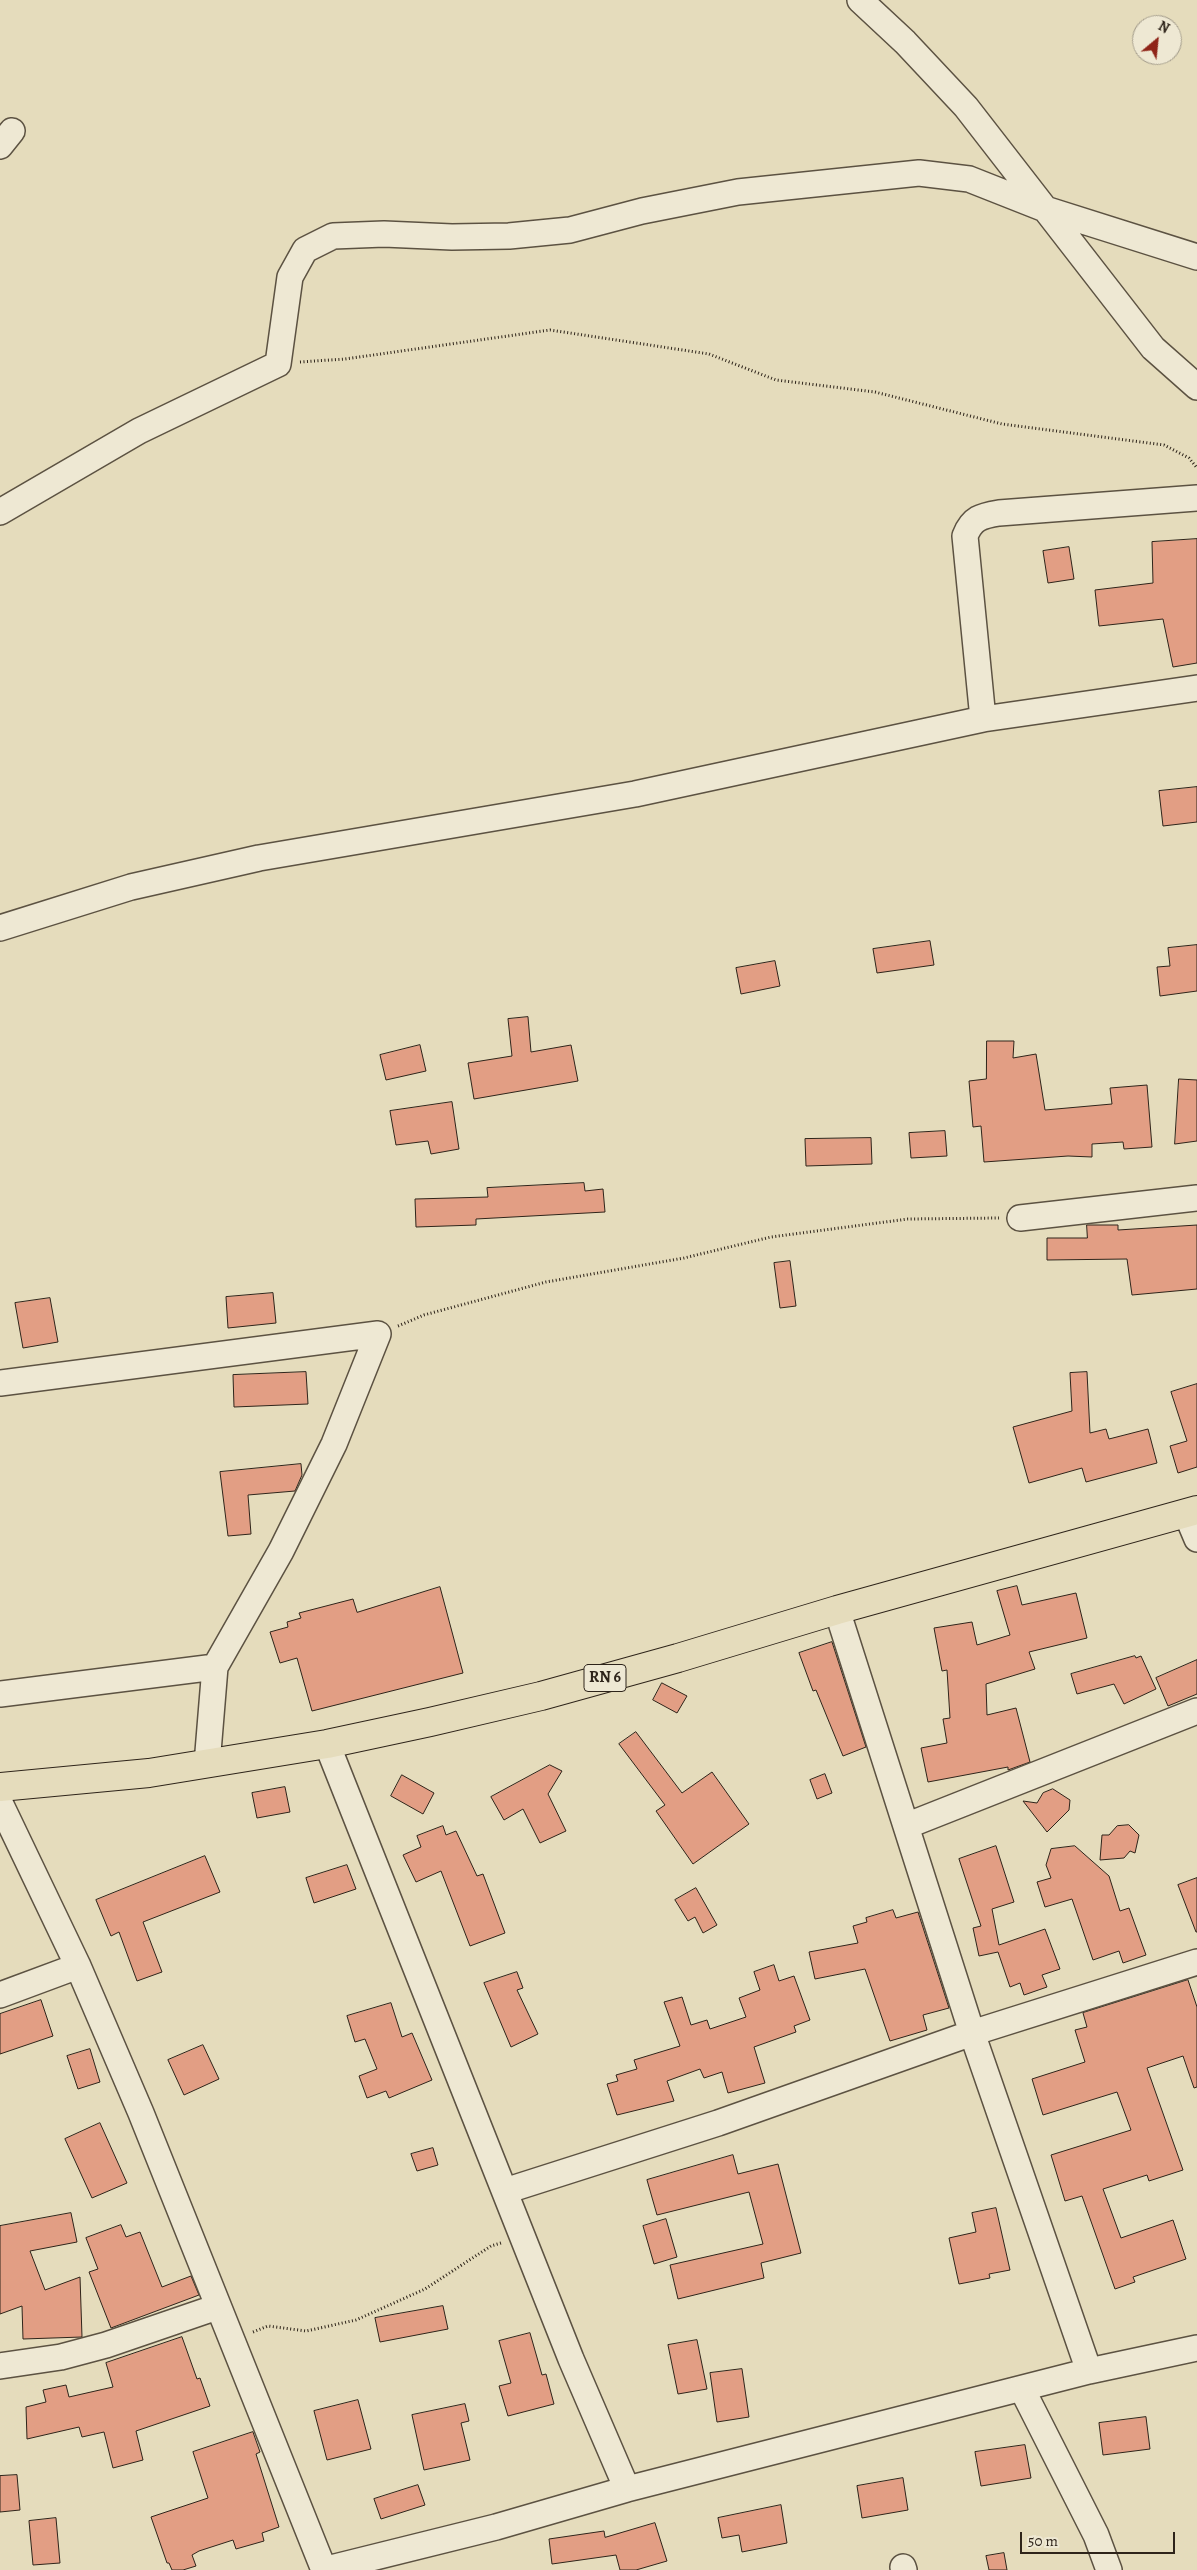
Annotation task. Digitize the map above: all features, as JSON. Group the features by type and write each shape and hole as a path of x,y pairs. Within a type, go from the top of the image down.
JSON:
{"main road":[{"name":"RN 6","path":"0,1788 149,1773 327,1744 541,1696 1191,1511"}],"street":[{"path":"860,0 905,42 966,107 1153,348 1197,387"},
{"path":"0,512 139,431 278,364 290,277 304,250 333,236 384,234 452,238 570,230 642,211 738,192 919,173 969,178 1045,209 1197,257"},
{"path":"983,719 965,536 970,523 980,516 999,512 1197,498"},
{"path":"0,928 130,887 259,858 635,794 983,719 1197,688"},
{"path":"1020,1218 1197,1198"},
{"path":"0,1383 378,1334 334,1444 281,1551 215,1667 207,1764"},
{"path":"1191,1511 1197,1539"},
{"path":"838,1610 972,2033 1089,2371"},
{"path":"0,1694 215,1667"},
{"path":"906,1826 1197,1711"},
{"path":"327,1744 522,2238 627,2489"},
{"path":"0,1803 78,1966 141,2113 324,2570 496,2527 627,2489 1089,2371 1197,2348"},
{"path":"505,2191 700,2129 972,2033 1197,1962"},
{"path":"0,1995 78,1966"},
{"path":"0,2366 61,2357 106,2345 218,2307"},
{"path":"1022,2389 1096,2535 1109,2570"}],"path":[{"path":"278,364 345,359 550,330 709,354 776,380 875,392 1002,424 1164,445 1189,458 1197,468"},
{"path":"378,1334 424,1315 546,1282 684,1258 771,1237 908,1219 1020,1218"},
{"path":"232,2342 268,2326 306,2331 356,2320 425,2289 491,2246 522,2238"}],"building":[{"path":"1197,539 1197,663 1173,667 1163,619 1099,626 1095,590 1153,583 1152,542"},
{"path":"1069,547 1074,579 1048,583 1043,551"},
{"path":"1197,787 1197,822 1163,826 1159,791"},
{"path":"930,941 934,965 877,973 873,949"},
{"path":"1197,945 1197,991 1160,996 1157,967 1170,966 1168,948"},
{"path":"775,961 780,986 741,994 736,968"},
{"path":"528,1017 531,1052 571,1045 578,1081 474,1099 468,1063 512,1056 508,1019"},
{"path":"987,1041 1014,1041 1013,1058 1036,1054 1045,1110 1112,1104 1110,1088 1147,1085 1152,1147 1124,1149 1123,1142 1092,1144 1092,1157 1068,1156 984,1162 981,1126 973,1127 969,1081 986,1079"},
{"path":"420,1045 426,1071 386,1080 380,1055"},
{"path":"1179,1079 1197,1080 1197,1141 1175,1144"},
{"path":"452,1102 459,1149 431,1154 428,1141 396,1145 390,1111"},
{"path":"945,1131 947,1156 911,1158 909,1133"},
{"path":"871,1138 872,1164 806,1166 805,1139"},
{"path":"584,1183 585,1191 603,1189 605,1212 476,1219 476,1225 416,1227 415,1199 488,1197 487,1188"},
{"path":"1087,1225 1118,1225 1118,1230 1197,1225 1197,1289 1132,1295 1127,1259 1047,1260 1047,1238 1087,1238"},
{"path":"790,1261 796,1306 780,1308 774,1263"},
{"path":"273,1293 276,1323 228,1328 226,1297"},
{"path":"50,1298 58,1342 23,1348 15,1303"},
{"path":"306,1372 308,1404 234,1407 233,1375"},
{"path":"1087,1372 1090,1433 1106,1429 1109,1439 1148,1429 1157,1463 1086,1482 1082,1468 1029,1483 1013,1427 1072,1411 1070,1373"},
{"path":"1197,1384 1197,1467 1178,1473 1170,1446 1187,1441 1171,1392"},
{"path":"301,1464 302,1475 295,1491 248,1495 251,1534 228,1536 220,1472"},
{"path":"1017,1586 1022,1605 1076,1593 1087,1638 1029,1652 1035,1669 986,1684 987,1715 1016,1708 1030,1762 1008,1770 1008,1767 928,1782 921,1748 947,1743 943,1719 950,1718 947,1670 942,1671 934,1628 972,1622 977,1645 1010,1635 997,1591"},
{"path":"440,1587 463,1673 312,1711 297,1658 280,1663 270,1632 288,1627 287,1622 301,1618 299,1613 353,1599 357,1612"},
{"path":"832,1642 866,1747 843,1756 816,1690 813,1691 799,1653"},
{"path":"1135,1656 1136,1658 1141,1656 1156,1689 1124,1704 1114,1684 1077,1694 1071,1674"},
{"path":"1197,1660 1197,1694 1168,1706 1156,1678"},
{"path":"662,1683 687,1696 677,1713 653,1700"},
{"path":"636,1732 682,1793 712,1772 749,1824 693,1864 656,1811 665,1805 619,1744"},
{"path":"550,1765 562,1771 548,1794 566,1831 540,1843 523,1809 504,1820 491,1797"},
{"path":"825,1774 832,1793 817,1799 810,1780"},
{"path":"402,1775 434,1793 423,1814 391,1796"},
{"path":"285,1787 290,1812 257,1818 252,1793"},
{"path":"1053,1789 1070,1800 1069,1810 1047,1832 1023,1801 1037,1803 1043,1793"},
{"path":"1129,1825 1139,1835 1135,1853 1130,1851 1124,1858 1100,1860 1102,1835 1109,1835 1117,1826"},
{"path":"443,1826 446,1835 456,1831 477,1876 483,1874 505,1933 470,1946 441,1871 416,1882 403,1855 421,1847 417,1836"},
{"path":"996,1846 1014,1902 992,1909 999,1945 1045,1929 1060,1969 1042,1975 1047,1987 1024,1995 1020,1983 1010,1987 998,1952 979,1956 973,1928 981,1926 959,1859"},
{"path":"1075,1846 1109,1876 1120,1911 1129,1908 1146,1955 1123,1963 1119,1951 1093,1960 1072,1899 1045,1907 1037,1882 1051,1878 1046,1865 1051,1849"},
{"path":"205,1856 220,1892 143,1922 162,1972 137,1981 119,1932 111,1936 96,1900"},
{"path":"347,1865 356,1889 314,1903 306,1878"},
{"path":"1197,1878 1197,1932 1196,1932 1178,1885"},
{"path":"696,1888 717,1925 703,1933 695,1917 688,1921 675,1900"},
{"path":"893,1910 896,1918 918,1912 949,2008 923,2015 927,2030 890,2041 865,1969 815,1979 809,1952 858,1943 853,1926 867,1922 866,1918"},
{"path":"774,1965 779,1981 794,1976 810,2020 794,2026 796,2032 754,2047 765,2083 728,2093 722,2072 704,2078 700,2069 667,2081 674,2101 617,2115 607,2084 618,2081 616,2075 637,2069 634,2060 680,2046 664,2002 682,1997 691,2025 707,2020 710,2029 746,2017 739,1998 760,1990 754,1972"},
{"path":"517,1972 523,1988 517,1990 538,2034 511,2047 484,1983"},
{"path":"1188,1980 1197,2007 1197,2087 1194,2088 1183,2056 1147,2068 1183,2170 1149,2181 1147,2175 1103,2189 1121,2238 1173,2220 1186,2259 1133,2277 1135,2282 1115,2289 1082,2196 1065,2201 1051,2155 1131,2130 1117,2092 1043,2115 1032,2079 1085,2062 1075,2030 1087,2027 1083,2013"},
{"path":"41,2000 53,2036 0,2054 0,2014"},
{"path":"391,2003 402,2037 412,2033 432,2080 389,2098 386,2091 367,2098 359,2076 377,2069 365,2039 355,2042 347,2016"},
{"path":"203,2045 219,2079 184,2095 168,2060"},
{"path":"90,2049 100,2082 78,2089 67,2056"},
{"path":"100,2123 127,2183 92,2198 65,2139"},
{"path":"433,2148 438,2165 417,2171 411,2154"},
{"path":"733,2155 738,2174 778,2164 801,2253 761,2263 764,2278 678,2299 670,2265 763,2244 749,2192 657,2215 647,2180"},
{"path":"996,2208 1010,2270 989,2274 990,2278 959,2284 949,2238 976,2232 972,2213"},
{"path":"71,2213 77,2242 30,2251 45,2290 80,2277 82,2337 23,2339 22,2306 0,2314 0,2226"},
{"path":"666,2219 677,2257 654,2264 643,2226"},
{"path":"121,2225 126,2237 140,2232 162,2287 191,2276 199,2295 111,2328 89,2272 98,2269 86,2238"},
{"path":"443,2306 448,2329 380,2342 375,2318"},
{"path":"530,2333 542,2375 546,2374 554,2404 508,2416 499,2386 511,2383 499,2341"},
{"path":"182,2337 197,2379 200,2378 210,2406 136,2431 143,2460 113,2468 104,2432 82,2437 79,2427 27,2439 26,2407 46,2402 43,2390 66,2385 69,2397 113,2387 106,2363"},
{"path":"697,2340 707,2389 678,2394 668,2345"},
{"path":"742,2369 749,2417 717,2422 710,2373"},
{"path":"358,2400 371,2449 327,2460 314,2411"},
{"path":"465,2404 469,2421 461,2423 470,2460 424,2470 412,2415"},
{"path":"1146,2417 1150,2449 1103,2455 1099,2423"},
{"path":"253,2432 260,2452 256,2454 279,2527 262,2533 264,2541 236,2549 233,2540 199,2551 192,2555 196,2566 183,2570 172,2570 169,2563 167,2563 151,2517 208,2498 193,2452"},
{"path":"1025,2445 1031,2478 981,2486 975,2452"},
{"path":"17,2475 20,2510 0,2512 0,2476"},
{"path":"903,2478 908,2510 862,2518 857,2486"},
{"path":"418,2485 425,2505 381,2519 374,2499"},
{"path":"781,2505 787,2543 742,2552 739,2535 722,2538 718,2518"},
{"path":"56,2518 60,2563 33,2565 29,2521"},
{"path":"655,2523 667,2561 636,2570 620,2570 616,2555 552,2564 549,2539 604,2531 605,2537"},
{"path":"1004,2553 1007,2570 989,2570 986,2556"}]}
